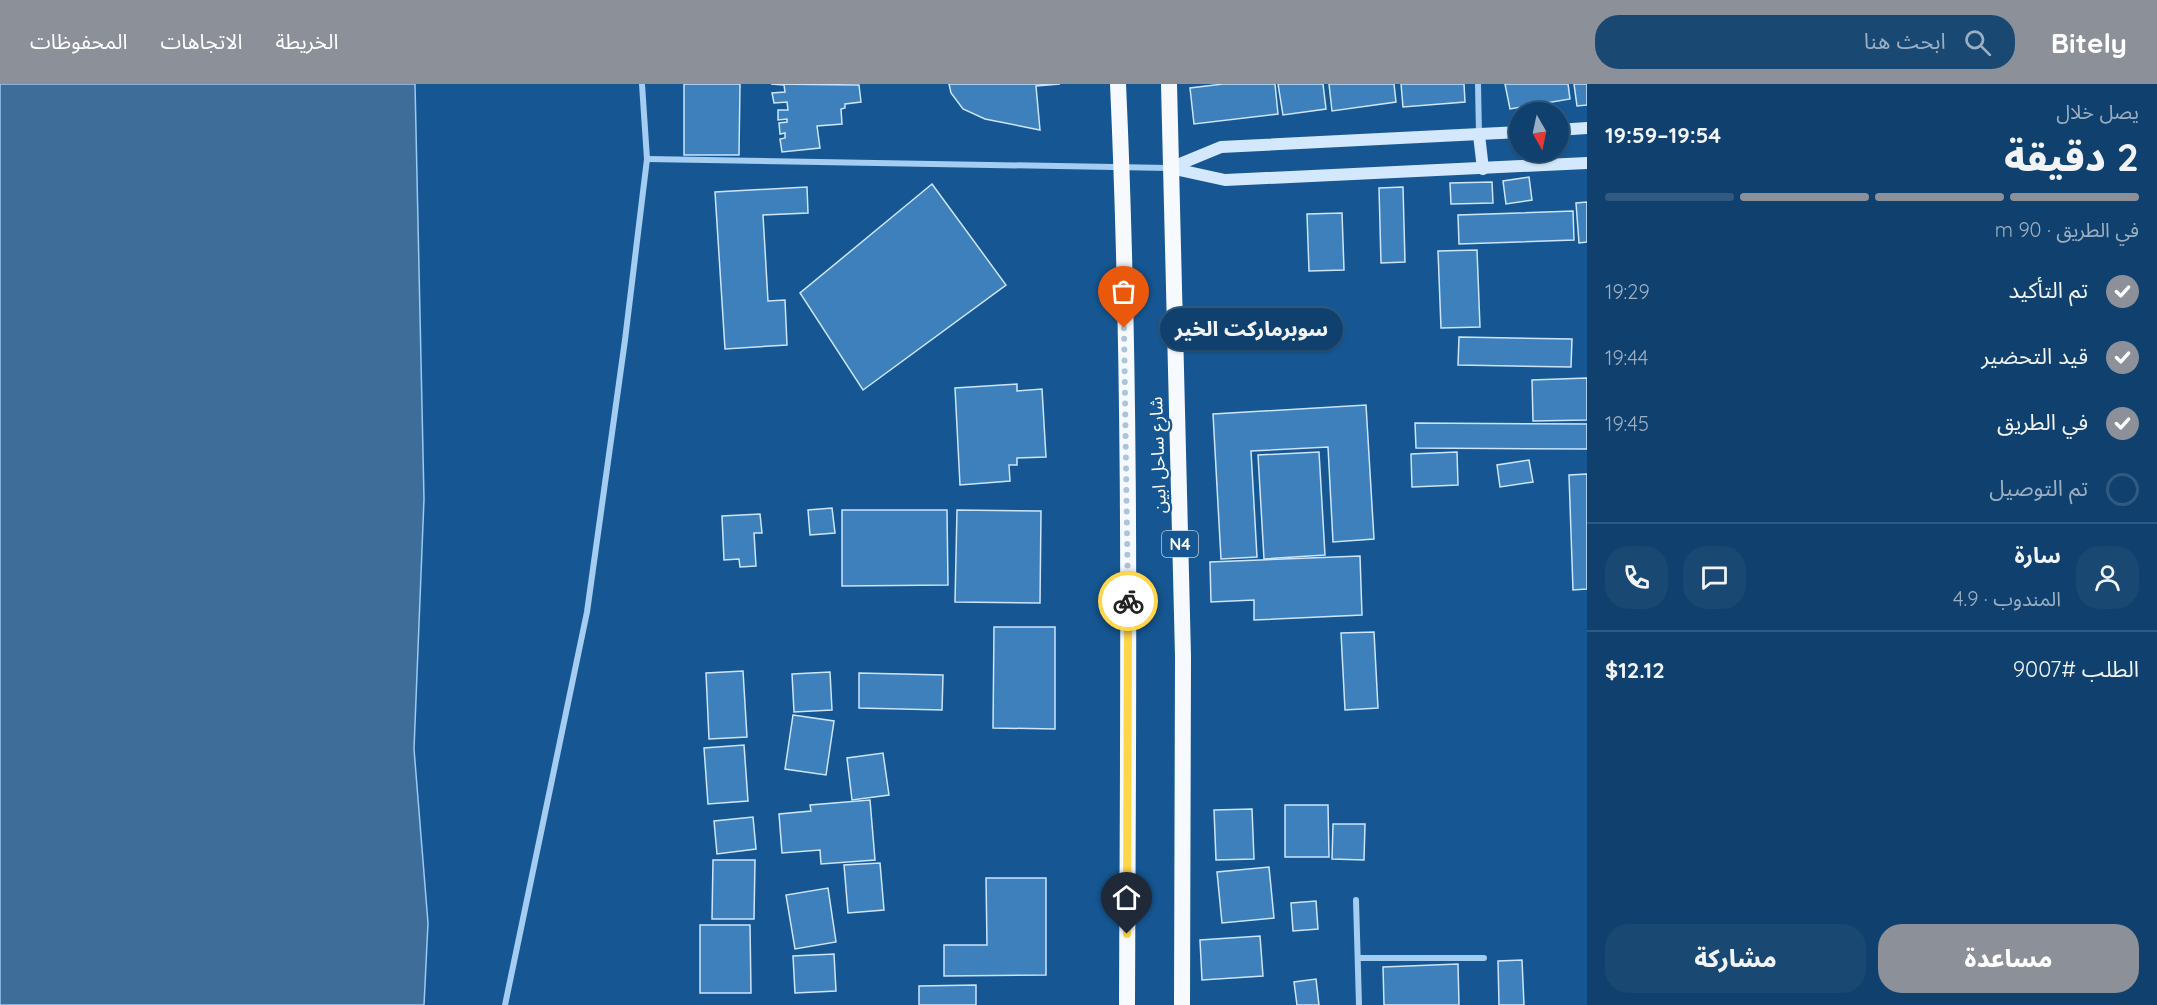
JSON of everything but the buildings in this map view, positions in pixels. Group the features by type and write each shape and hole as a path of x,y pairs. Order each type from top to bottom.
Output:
{"highway":[{"name":"شارع ساحل ابين","path":"1118,84 1122,166 1128,652 1126,1005"},
{"name":"شارع ساحل ابين","path":"1169,84 1183,656 1182,1005"}],"main road":[{"path":"1569,129 1587,128"},
{"path":"1170,168 1221,147 1509,133"},
{"path":"1479,135 1483,169"},
{"path":"1170,168 1225,180 1587,163"}],"street":[{"path":"505,1005 587,612 625,340 647,159 642,84"},
{"path":"1478,84 1479,135"},
{"path":"647,159 1170,168"},
{"path":"1356,900 1359,1005"},
{"path":"1359,958 1484,958"}],"water":[{"path":"0,84 415,84 424,499 414,749 428,923 424,1005 0,1005"}],"way so far":[{"path":"1124,328 1128,601"}],"place":[{"name":"سوبرماركت الخير","path":"1124,328"}],"route":[{"path":"1127,934 1128,601"}]}
